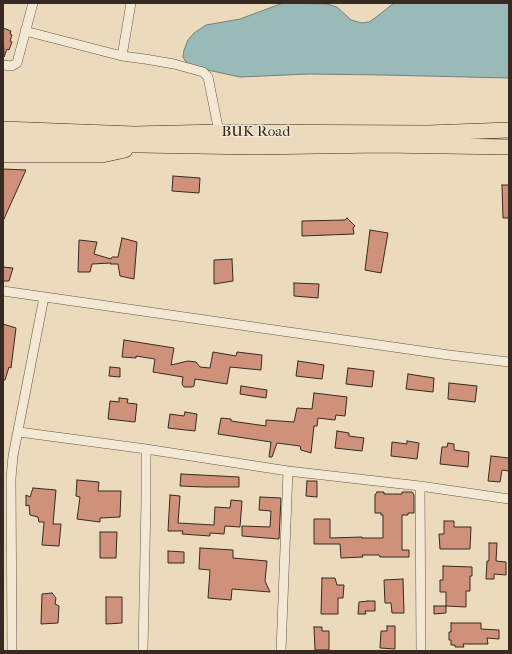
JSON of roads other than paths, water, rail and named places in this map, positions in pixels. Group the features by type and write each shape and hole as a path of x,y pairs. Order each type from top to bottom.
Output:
{"main road":[{"path":"3,121 84,123 114,128 137,140"},
{"name":"BUK Road","path":"3,129 137,140 254,147 381,145 509,147"},
{"name":"BUK Road","path":"3,141 137,140 219,132 428,133 509,130"},
{"path":"3,155 102,155 118,152 137,140"}],"street":[{"path":"3,65 12,66 17,63 33,3"},
{"path":"122,56 131,3"},
{"path":"25,31 122,56 174,64 205,73 208,77 219,132"},
{"path":"3,291 449,356 509,362"},
{"path":"12,651 11,478 13,456 19,432 44,297"},
{"path":"19,432 146,449 288,471 420,486 509,499"},
{"path":"142,651 146,449"},
{"path":"281,651 288,471"},
{"path":"420,486 421,651"}],"water":[{"path":"283,3 327,4 337,7 351,20 362,23 369,22 394,3 509,3 509,78 309,74 240,77 198,68 187,64 183,57 188,40 194,33 206,25 240,19"}]}
